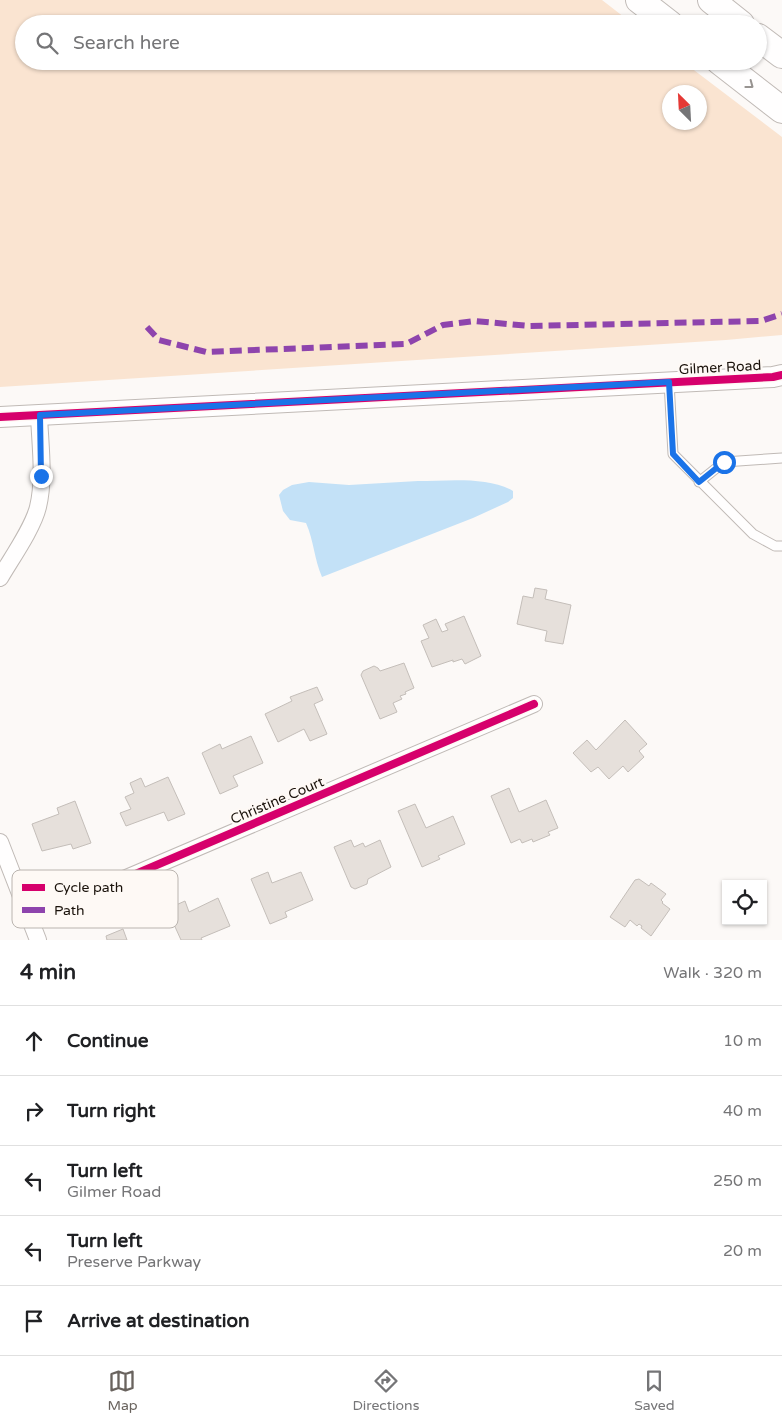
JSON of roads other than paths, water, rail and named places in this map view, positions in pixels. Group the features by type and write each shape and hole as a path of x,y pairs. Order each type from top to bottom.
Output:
{"main road":[{"path":"639,0 658,15"},
{"path":"711,0 730,15"},
{"path":"767,44 782,55"},
{"path":"731,70 782,110"}],"street":[{"name":"Gilmer Road","path":"0,417 773,377 782,375"},
{"path":"0,578 28,530 38,508 41,476 40,415"},
{"name":"Christine Court","path":"145,870 534,704"},
{"path":"0,842 12,873"},
{"path":"33,928 38,940"}],"lane":[{"path":"669,382 673,454 753,534 775,546 782,546"},
{"path":"699,482 724,462 782,458"}],"water":[{"path":"467,480 492,483 513,491 513,498 473,518 322,577 306,523 290,520 283,511 279,495 283,490 292,485 309,482 349,485"}]}
